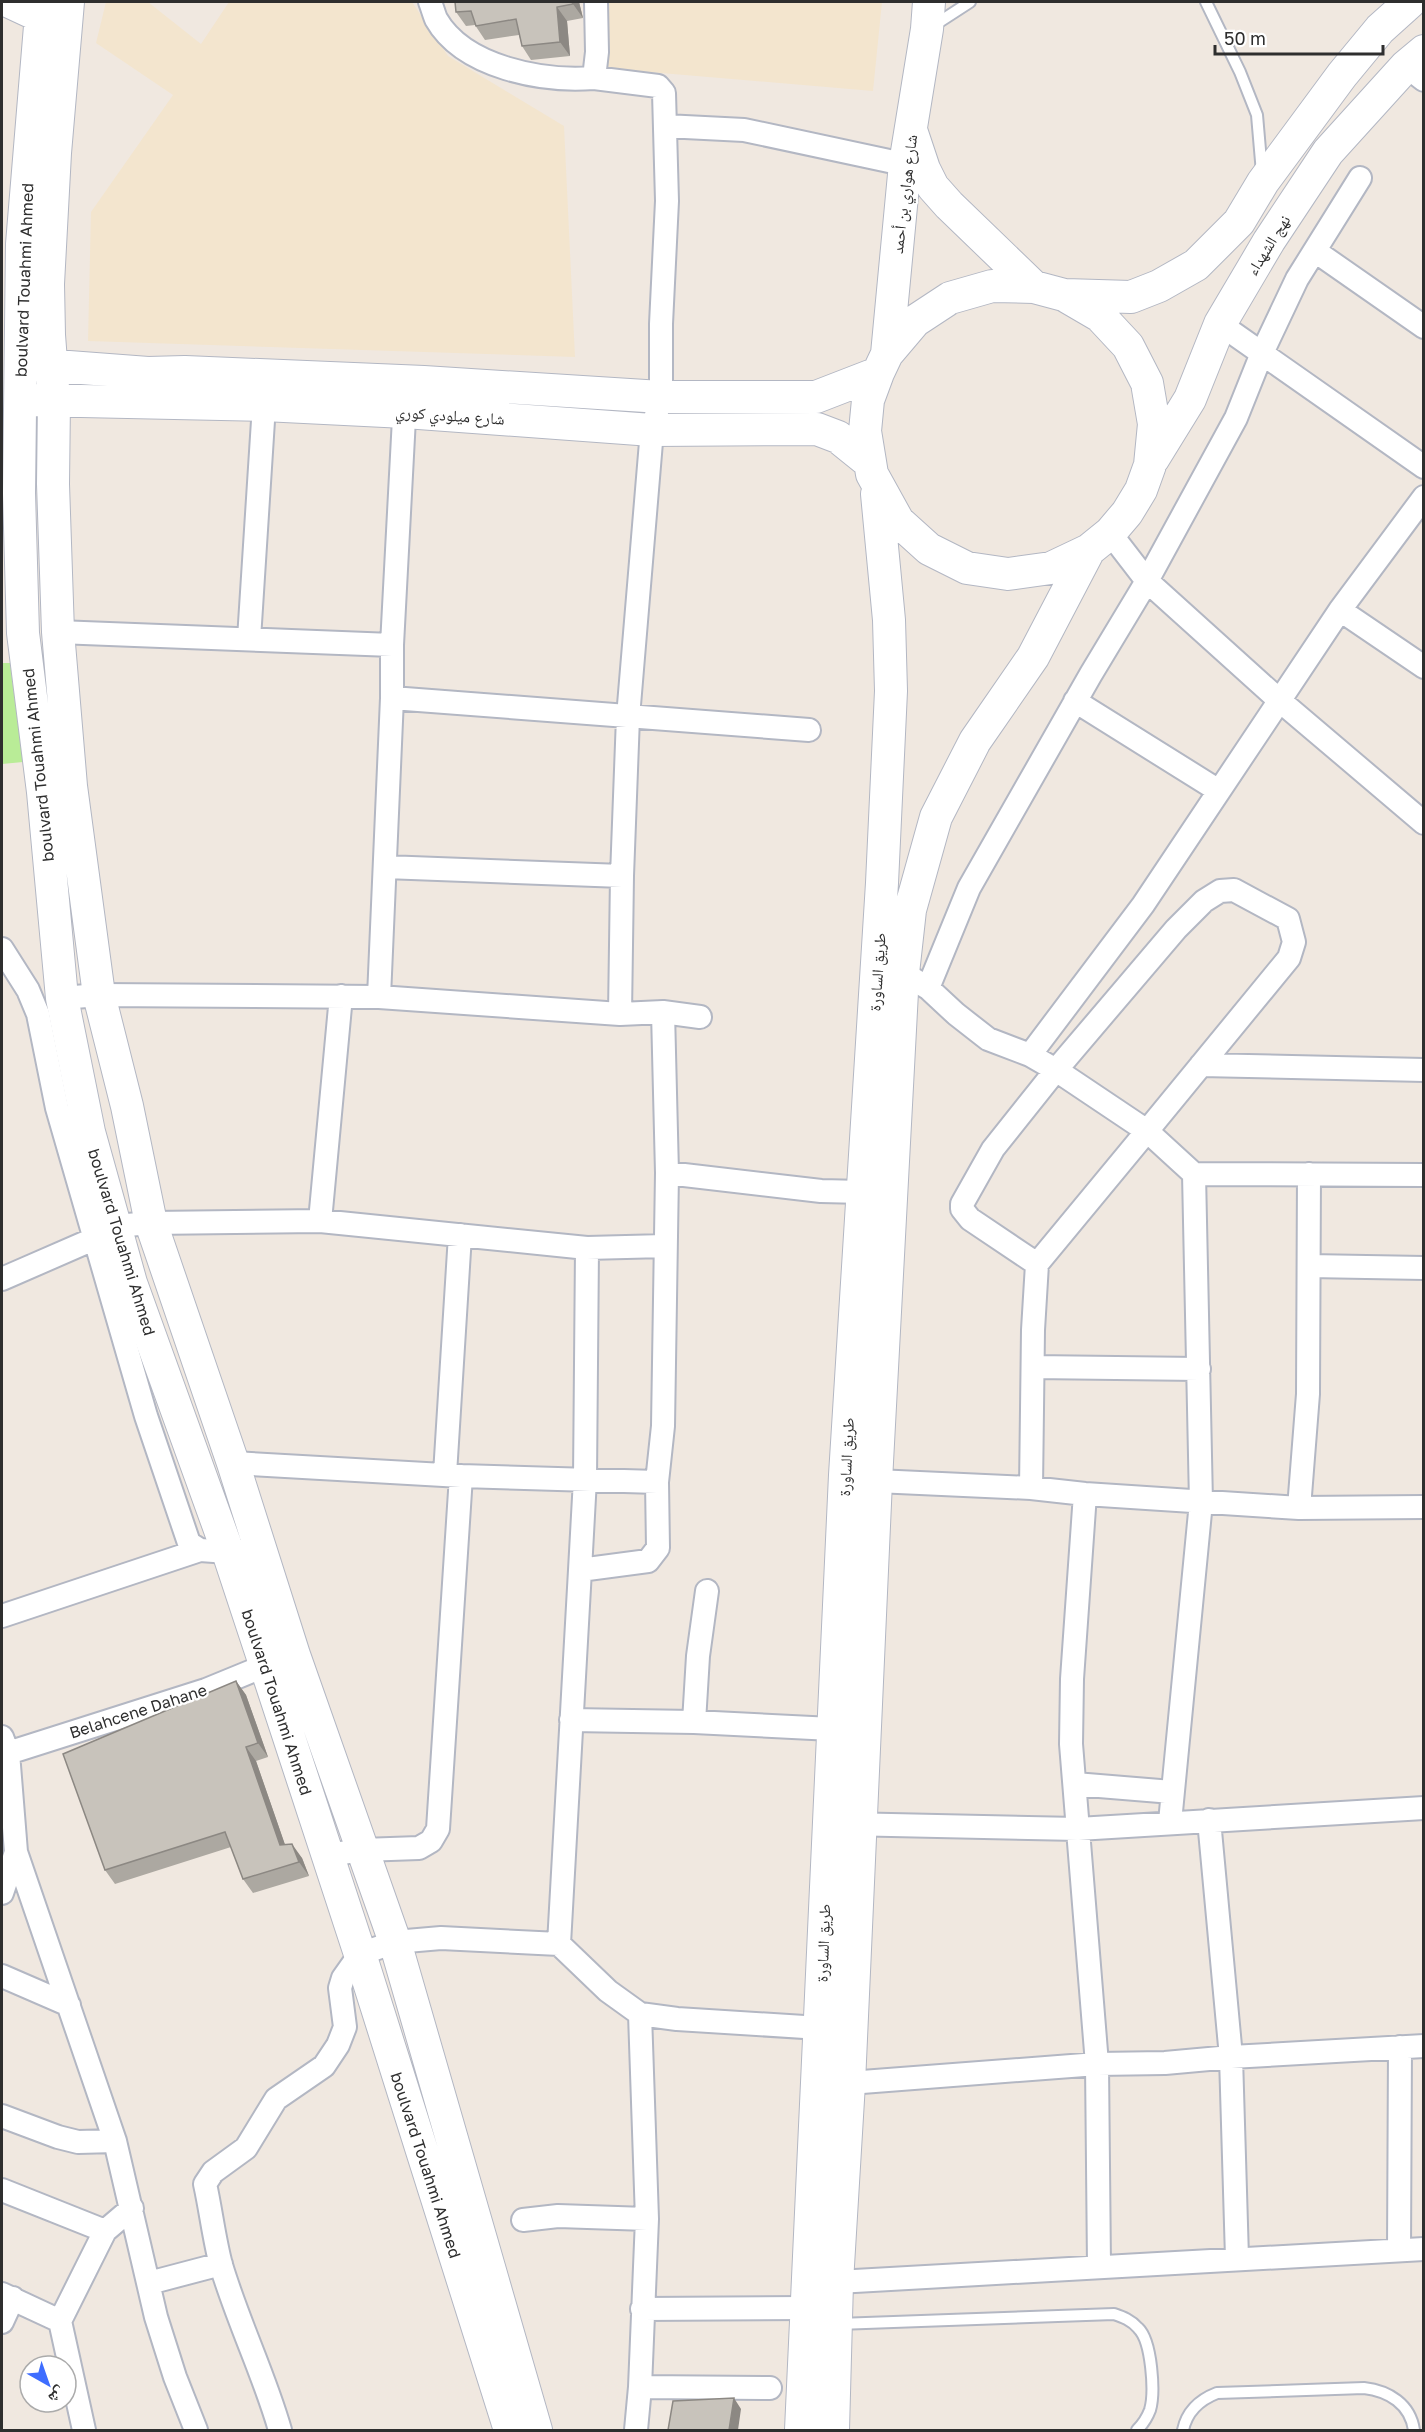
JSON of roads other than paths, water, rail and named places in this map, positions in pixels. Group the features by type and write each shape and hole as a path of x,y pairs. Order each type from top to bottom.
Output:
{"main road":[{"path":"10,2 54,10"},
{"path":"1064,296 1131,297 1159,286 1196,265 1239,222 1263,182 1342,75 1380,29 1410,2"},
{"name":"boulvard Touahmi Ahmed","path":"54,10 22,244 11,363 11,400 19,493 23,633 43,792 62,998 89,1132 105,1232 131,1283 214,1551 279,1660 362,1850 395,1942 537,2430"},
{"name":"boulvard Touahmi Ahmed","path":"54,10 48,284 54,401 53,484 58,632 71,786 99,995 127,1106 151,1223 233,1463 328,1855 510,2430"},
{"name":"شارع هواري بن أحمد","path":"882,363 915,167 910,126 928,15"},
{"name":"نهج الشهداء","path":"1150,465 1190,399 1220,324 1269,241 1328,152 1418,65"},
{"name":"شارع هواري بن أحمد","path":"915,167 949,206 1034,287"},
{"path":"872,473 897,521 929,549 967,568 1008,574 1051,568 1099,542 1127,513 1141,490 1150,465 1154,424 1147,383 1128,346 1100,316 1064,296 1034,287 992,286 950,298 915,321 882,363"},
{"name":"شارع ميلودي كوري","path":"11,363 148,373 185,372 404,397 652,430 817,429 838,437 872,473"},
{"name":"شارع ميلودي كوري","path":"11,400 264,405 404,397 816,398 882,363"},
{"name":"طريق الساورة","path":"801,2430 845,1475 882,883 891,691 889,620 865,431 868,400 882,363"},
{"name":"طريق الساورة","path":"834,2416 837,2282 849,2083 876,1480 916,981 910,910 936,817 975,741 1033,657 1099,542"},
{"path":"801,2400 834,2416"}],"street":[{"path":"430,2 437,19 456,42 473,54 506,68 567,80 594,78 658,86 664,93 667,201 661,324 661,397 652,430 628,717 621,876 620,1014"},
{"path":"594,78 597,52 596,2"},
{"path":"665,126 744,130 915,167"},
{"path":"1360,178 1297,279 1262,353 1236,418 1147,581 1075,701 916,981 988,1039 1030,1055 1056,1070 1147,1131 1194,1174 1424,1174"},
{"path":"1315,251 1422,321"},
{"path":"1220,324 1424,467"},
{"path":"379,997 404,397"},
{"path":"249,639 264,405"},
{"path":"1030,1055 1143,905 1340,610 1424,496"},
{"path":"1099,542 1147,581 1279,700 1424,823"},
{"path":"1340,610 1424,667"},
{"path":"58,632 392,645"},
{"path":"392,698 809,730"},
{"path":"1075,701 1219,791"},
{"path":"385,867 621,876"},
{"path":"1031,1488 1037,1264 1289,958 1294,942 1288,919 1234,890 1220,891 1204,901 1176,928 1056,1070 993,1149 962,1204 962,1209 970,1218 1037,1264"},
{"path":"2,948 28,990 39,1014 57,1108 105,1232"},
{"path":"62,998 99,995 379,997 620,1014 663,1012 700,1017"},
{"path":"320,1221 340,996"},
{"path":"580,1570 641,1562 653,1556 658,1548 657,1482 663,1426 666,1173 663,1012"},
{"path":"1201,1065 1424,1070"},
{"path":"666,1173 821,1191 863,1192"},
{"path":"1170,1822 1201,1502 1194,1174"},
{"path":"1299,1508 1308,1394 1309,1174"},
{"path":"2,1279 105,1232 151,1223 320,1221 587,1248 665,1246"},
{"path":"328,1855 362,1850 419,1848 431,1842 438,1829 453,1475 460,1235"},
{"path":"559,1944 585,1479 587,1248"},
{"path":"1310,1266 1424,1268"},
{"path":"1034,1367 1199,1370"},
{"path":"233,1463 453,1475 657,1482"},
{"path":"845,1475 876,1480 1031,1488 1085,1494 1299,1508 1424,1507"},
{"path":"1085,1494 1072,1679 1071,1744 1097,2064 1099,2266"},
{"path":"2,1616 214,1551"},
{"path":"694,1722 698,1656 707,1590"},
{"name":"Belahcene Dahane","path":"5,1745 207,1689 279,1660"},
{"path":"571,1720 694,1722 832,1729"},
{"path":"5,1745 16,1852 115,2141 156,2317 175,2377 196,2430"},
{"path":"1075,1784 1172,1792"},
{"path":"828,1822 861,1825 1078,1829 1424,1808"},
{"path":"1209,1820 1231,2057 1237,2258"},
{"path":"2,1893 16,1852"},
{"path":"280,2430 269,2392 254,2359 221,2264 205,2184 213,2172 246,2148 276,2099 324,2066 338,2045 345,2027 340,1988 343,1978 360,1954 395,1942 441,1938 559,1944 608,1991 640,2014 677,2019 820,2028"},
{"path":"2,1976 69,2005"},
{"path":"636,2430 647,2219 640,2014"},
{"path":"818,2081 849,2083 1097,2064 1165,2063 1424,2046"},
{"path":"1399,2250 1400,2047"},
{"path":"2,2116 78,2142 115,2141"},
{"path":"2,2190 105,2231"},
{"path":"84,2430 60,2321 105,2231 132,2208"},
{"path":"523,2220 558,2216 647,2219"},
{"path":"837,2282 1424,2249"},
{"path":"149,2283 221,2264"},
{"path":"2,2322 7,2296 60,2321"},
{"path":"642,2309 806,2308"},
{"path":"640,2387 770,2388"}],"lane":[{"path":"928,15 970,2"},
{"path":"1206,2 1240,72 1257,115 1263,182"},
{"path":"836,2324 1114,2314 1128,2319 1140,2329 1147,2342 1151,2408 1137,2430"},
{"path":"1184,2430 1188,2415 1196,2405 1206,2397 1217,2393 1364,2388 1379,2390 1393,2397 1405,2407 1413,2421 1414,2430"}]}
